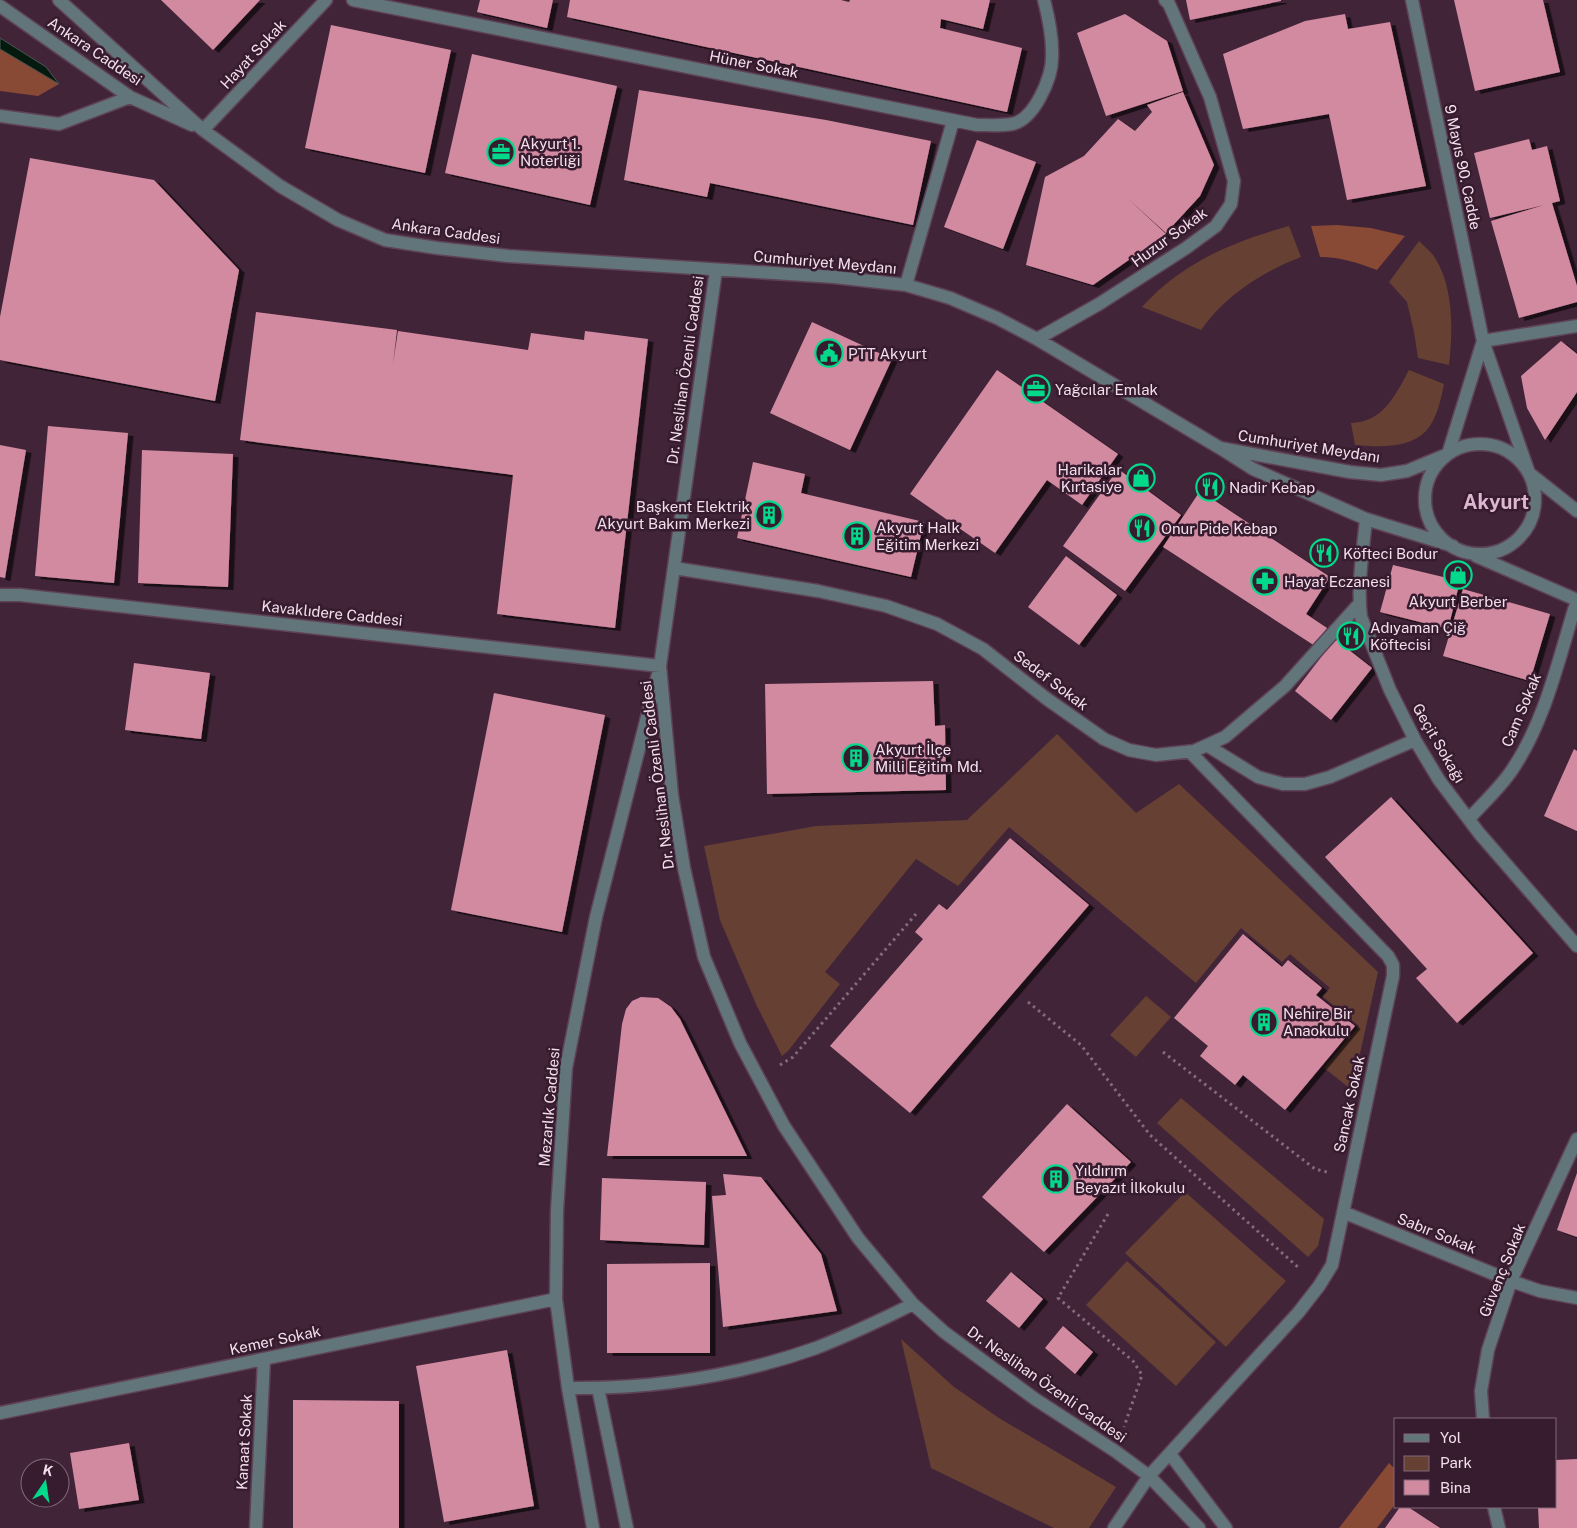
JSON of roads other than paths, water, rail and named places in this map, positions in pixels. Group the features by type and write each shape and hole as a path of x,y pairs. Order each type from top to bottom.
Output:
{"street":[{"name":"Ankara Caddesi","path":"59,0 203,130 280,186 338,220 385,240 508,256 716,270"},
{"name":"Hayat Sokak","path":"203,130 326,0"},
{"name":"Hüner Sokak","path":"353,0 977,125 1014,124 1031,112 1044,90 1052,60 1050,23 1044,0"},
{"name":"Huzur Sokak","path":"1037,339 1099,304 1186,248 1216,226 1231,204 1234,181 1210,97 1169,4 1165,0"},
{"name":"9 Mayıs 90. Cadde","path":"1412,0 1483,341 1529,473"},
{"name":"Ankara Caddesi","path":"0,6 130,97 203,130"},
{"path":"0,116 59,124 130,97"},
{"path":"906,285 953,121"},
{"name":"Cumhuriyet Meydanı","path":"716,270 834,277 906,285 950,298 997,318 1037,339 1253,469 1366,519 1470,552 1487,554 1504,548 1519,538 1530,524 1535,508 1535,490 1529,473 1518,458 1502,448 1484,444 1465,446 1407,471 1381,475 1350,472 1220,448"},
{"name":"Dr. Neslihan Özenli Caddesi","path":"716,270 660,666 674,804 684,868 704,957 740,1043 784,1126 858,1238 913,1304 944,1332 1035,1399 1115,1451 1149,1476 1199,1528"},
{"path":"1483,341 1577,326"},
{"name":"9 Mayıs 90. Cadde","path":"1448,454 1483,341"},
{"name":"Cumhuriyet Meydanı","path":"1448,454 1435,466 1427,483 1425,502 1429,520 1439,535 1453,546"},
{"path":"1529,473 1577,511"},
{"name":"Geçit Sokağı","path":"1366,519 1359,604 1361,617 1380,667 1415,740 1439,780 1577,946"},
{"path":"1470,552 1577,600"},
{"name":"Sedef Sokak","path":"674,568 818,591 886,606 937,624 983,649 1047,699 1104,739 1129,750 1156,756 1190,752 1208,746 1225,737 1285,686 1359,604"},
{"name":"Kavaklıdere Caddesi","path":"0,595 20,595 660,666"},
{"name":"Cam Sokak","path":"1469,818 1512,771 1532,734 1546,699 1577,600"},
{"name":"Mezarlık Caddesi","path":"593,1528 568,1388 556,1299 557,1211 566,1068 596,917 660,666"},
{"path":"1208,746 1258,777 1283,784 1305,784 1330,777 1415,740"},
{"name":"Sancak Sokak","path":"1114,1528 1149,1476 1298,1313 1319,1286 1332,1265 1393,976 1393,966 1388,956 1190,752"},
{"name":"Güvenç Sokak","path":"1484,1418 1481,1391 1488,1350 1511,1281 1577,1139"},
{"name":"Sabır Sokak","path":"1343,1212 1511,1281 1540,1291 1577,1298"},
{"name":"Kemer Sokak","path":"0,1413 556,1299"},
{"path":"568,1388 598,1388 666,1383 715,1375 763,1364 815,1348 848,1335 913,1304"},
{"name":"Kanaat Sokak","path":"256,1528 264,1359"},
{"path":"598,1388 627,1528"},
{"path":"1170,1454 1226,1528"},
{"path":"1494,1508 1499,1528"}],"place":[{"name":"Akyurt 1. Noterliği","path":"501,152"},
{"name":"PTT Akyurt","path":"829,353"},
{"name":"Yağcılar Emlak","path":"1036,389"},
{"name":"Harikalar Kırtasiye","path":"1141,478"},
{"name":"Nadir Kebap","path":"1210,487"},
{"name":"Başkent Elektrik Akyurt Bakım Merkezi","path":"769,515"},
{"name":"Onur Pide Kebap","path":"1142,528"},
{"name":"Akyurt Halk Eğitim Merkezi","path":"857,536"},
{"name":"Köfteci Bodur","path":"1324,553"},
{"name":"Akyurt Berber","path":"1458,575"},
{"name":"Hayat Eczanesi","path":"1265,581"},
{"name":"Adıyaman Çiğ Köftecisi","path":"1351,636"},
{"name":"Akyurt İlçe Milli Eğitim Md.","path":"856,758"},
{"name":"Nehire Bir Anaokulu","path":"1264,1022"},
{"name":"Yıldırım Beyazıt İlkokulu","path":"1056,1179"}],"district":[{"name":"Akyurt","path":"1496,502"}]}
